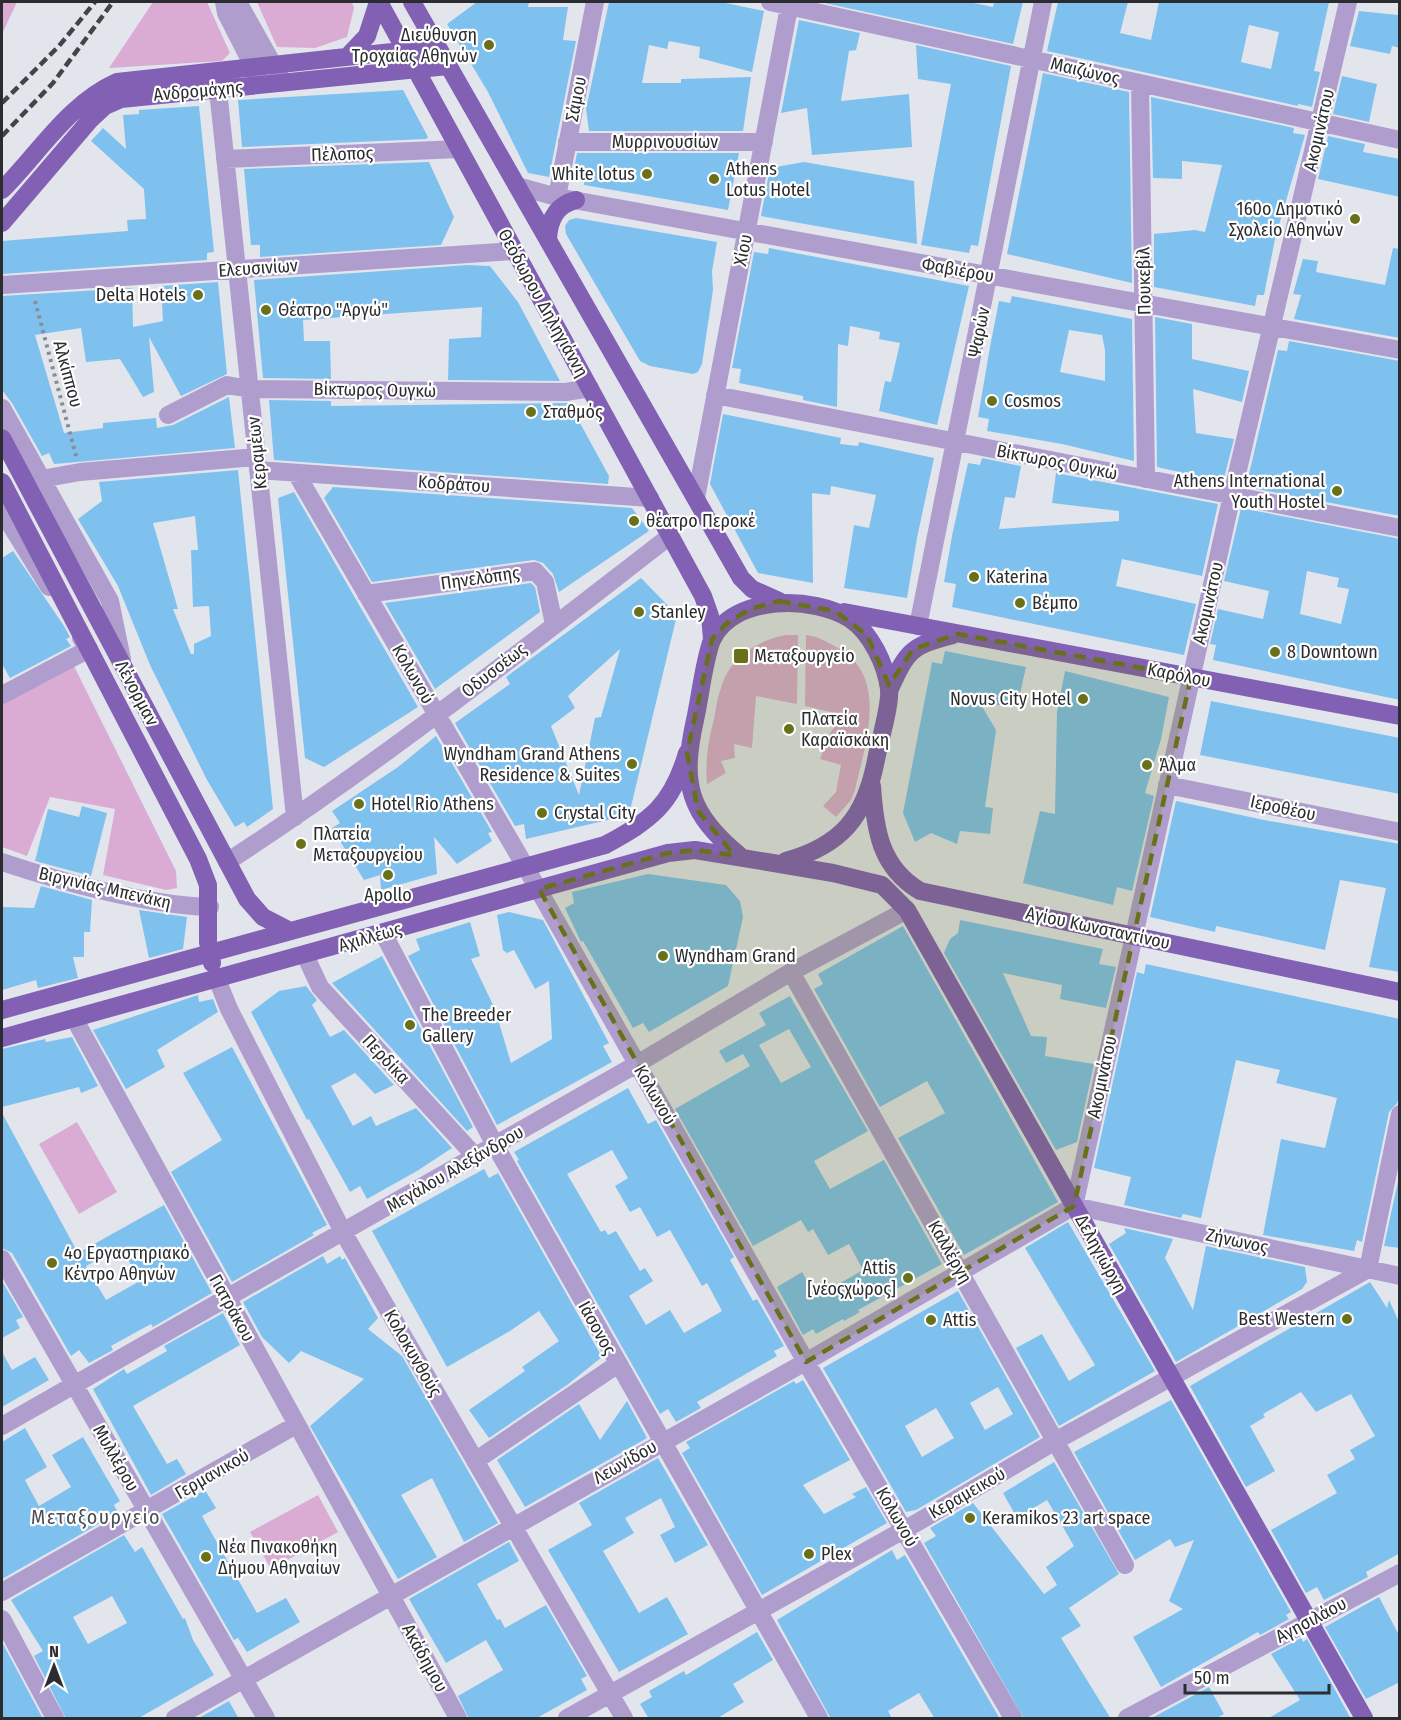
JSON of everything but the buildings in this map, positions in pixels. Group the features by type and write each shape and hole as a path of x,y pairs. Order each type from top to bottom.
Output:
{"main road":[{"name":"Θεόδωρου Δηληγιάννη","path":"378,2 703,596 710,616 712,639"},
{"path":"347,57 367,36 378,2"},
{"name":"Θεόδωρου Δηληγιάννη","path":"412,2 741,578 752,590 779,601"},
{"name":"Ανδρομάχης","path":"2,190 77,107 96,92 117,82 438,48"},
{"name":"Ανδρομάχης","path":"2,223 90,120 105,106 133,97 448,66"},
{"path":"548,239 550,220 562,205 576,200"},
{"name":"Λένορμαν","path":"2,438 255,911 290,931"},
{"name":"Λένορμαν","path":"2,482 198,859 208,885 209,953 217,979"},
{"path":"779,601 835,611 851,620 867,635 878,657 889,691 872,782 856,818 838,838 815,852 782,863 739,856 722,841 698,811 688,778 687,753 712,639 727,623 739,615 779,601"},
{"name":"Καρόλου","path":"835,611 1400,716"},
{"name":"Καρόλου","path":"889,691 901,665 912,649 932,640 958,634"},
{"name":"Αχιλλέως","path":"2,1010 605,845 638,828 659,812 681,776 687,753"},
{"name":"Αγίου Κωνσταντίνου","path":"872,782 873,808 882,849 889,863 909,884 920,891 1400,992"},
{"name":"Αχιλλέως","path":"2,1038 668,854 695,850 739,856"},
{"name":"Δεληγιώργη","path":"782,863 882,885 907,910 1364,1719"}],"street":[{"path":"224,2 226,13 263,86"},
{"path":"238,2 283,84"},
{"name":"Σάμου","path":"557,197 595,2"},
{"name":"Μαιζώνος","path":"771,2 790,4 1400,140"},
{"name":"Ψαρών","path":"918,626 957,442 1043,2"},
{"name":"Ακομινάτου","path":"1074,1206 1232,495 1348,2"},
{"name":"Χίου","path":"696,498 790,4"},
{"name":"Πουκεβίλ","path":"1140,83 1146,479"},
{"name":"Κεραμέων","path":"218,90 295,817"},
{"name":"Μυρρινουσίων","path":"567,142 764,142"},
{"name":"Πέλοπος","path":"225,159 459,149"},
{"name":"Φαβιέρου","path":"517,186 557,197 1400,350"},
{"name":"Ελευσινίων","path":"2,285 514,251"},
{"name":"Βίκτωρος Ουγκώ","path":"168,415 227,385 250,389 566,392 590,388"},
{"name":"Βίκτωρος Ουγκώ","path":"715,395 1400,528"},
{"path":"2,408 110,601 123,667"},
{"name":"Κοδράτου","path":"42,479 80,471 258,464 296,473 650,498"},
{"name":"Κολωνού","path":"296,473 525,866 806,1362 905,1529 1013,1719"},
{"path":"2,511 89,649 2,695"},
{"name":"Οδυσσέως","path":"227,862 295,817 437,715 670,536"},
{"name":"Πηνελόπης","path":"366,594 535,571 545,582 554,624"},
{"name":"Ιεροθέου","path":"1167,784 1400,832"},
{"name":"Βιργινίας Μπενάκη","path":"2,862 183,906 210,907"},
{"name":"Μεγάλου Αλεξάνδρου","path":"2,1426 476,1157 791,972 907,910"},
{"name":"Ιάσονος","path":"383,933 495,1145 819,1719"},
{"name":"Περδίκα","path":"305,955 320,987 476,1157"},
{"name":"Καλλέργη","path":"791,972 1057,1440 1125,1565"},
{"name":"Κολοκυνθούς","path":"217,979 229,1009 343,1233 624,1719"},
{"name":"Γιατράκου","path":"74,1018 226,1299 392,1597"},
{"path":"1368,1269 1398,1125"},
{"name":"Ζήνωνος","path":"1074,1206 1368,1269 1397,1280"},
{"name":"Λεωνίδου","path":"175,1719 392,1597 661,1441 806,1362 1074,1206"},
{"name":"Μυλλέρου","path":"2,1259 266,1719"},
{"name":"Κεραμεικού","path":"567,1719 905,1529 1057,1440 1172,1379 1368,1269"},
{"path":"475,1461 618,1364"},
{"name":"Γερμανικού","path":"2,1592 296,1425"},
{"name":"Αγησιλάου","path":"1127,1719 1400,1573"},
{"name":"Ακάδημου","path":"392,1597 458,1719"},
{"path":"2,1619 55,1719"}],"path":[{"name":"Αλκίππου","path":"30,283 80,471"}],"highlighted area":[{"path":"779,601 835,611 867,635 889,685 913,649 958,634 1191,677 1074,1206 806,1362 539,889 668,853 695,850 734,855 698,811 687,753 712,639 727,623 750,609"}],"shaded area":[{"path":"2,2 17,2 2,34"},
{"path":"153,2 207,2 230,53 222,61 109,68"},
{"path":"257,2 352,2 354,8 347,37 315,48 277,47"},
{"path":"786,635 798,635 797,704 756,696 752,748 734,744 735,758 721,761 726,773 707,784 706,767 709,743 718,696 725,677 746,652 765,641"},
{"path":"806,635 832,644 855,662 864,677 869,695 868,734 855,790 851,800 836,817 823,806 836,792 841,765 820,759 830,733 843,715 805,706"},
{"path":"74,666 176,871 177,888 166,890 103,875 115,809 50,797 27,856 2,847 2,699"},
{"path":"77,1122 117,1192 79,1214 39,1144"},
{"path":"318,1495 338,1532 271,1569 250,1532"}],"railway":[{"path":"2,103 59,46 95,2"},
{"path":"2,136 53,83 113,2"}],"place":[{"name":"Διεύθυνση Τροχαίας Αθηνών","path":"489,45"},
{"name":"White lotus","path":"647,174"},
{"name":"Athens Lotus Hotel","path":"714,179"},
{"name":"160ο Δημοτικό Σχολείο Αθηνών","path":"1355,219"},
{"name":"Delta Hotels","path":"198,295"},
{"name":"Θέατρο \"Αργώ\"","path":"266,310"},
{"name":"Cosmos","path":"992,401"},
{"name":"Σταθμός","path":"531,412"},
{"name":"Athens International Youth Hostel","path":"1337,491"},
{"name":"θέατρο Περοκέ","path":"634,521"},
{"name":"Katerina","path":"974,577"},
{"name":"Βέμπο","path":"1020,603"},
{"name":"Stanley","path":"639,612"},
{"name":"8 Downtown","path":"1275,652"},
{"name":"Μεταξουργείο","path":"741,656"},
{"name":"Novus City Hotel","path":"1083,699"},
{"name":"Πλατεία Καραϊσκάκη","path":"789,729"},
{"name":"Wyndham Grand Athens Residence & Suites","path":"632,764"},
{"name":"Άλμα","path":"1147,765"},
{"name":"Hotel Rio Athens","path":"359,804"},
{"name":"Crystal City","path":"542,813"},
{"name":"Πλατεία Μεταξουργείου","path":"301,844"},
{"name":"Apollo","path":"388,875"},
{"name":"Wyndham Grand","path":"663,956"},
{"name":"The Breeder Gallery","path":"410,1025"},
{"name":"4ο Εργαστηριακό Κέντρο Αθηνών","path":"52,1263"},
{"name":"Attis [νέοςχώρος]","path":"908,1278"},
{"name":"Best Western","path":"1347,1319"},
{"name":"Attis","path":"931,1320"},
{"name":"Keramikos 23 art space","path":"970,1518"},
{"name":"Plex","path":"809,1554"},
{"name":"Νέα Πινακοθήκη Δήμου Αθηναίων","path":"206,1557"}],"district":[{"name":"Μεταξουργείο","path":"96,1517"}]}
